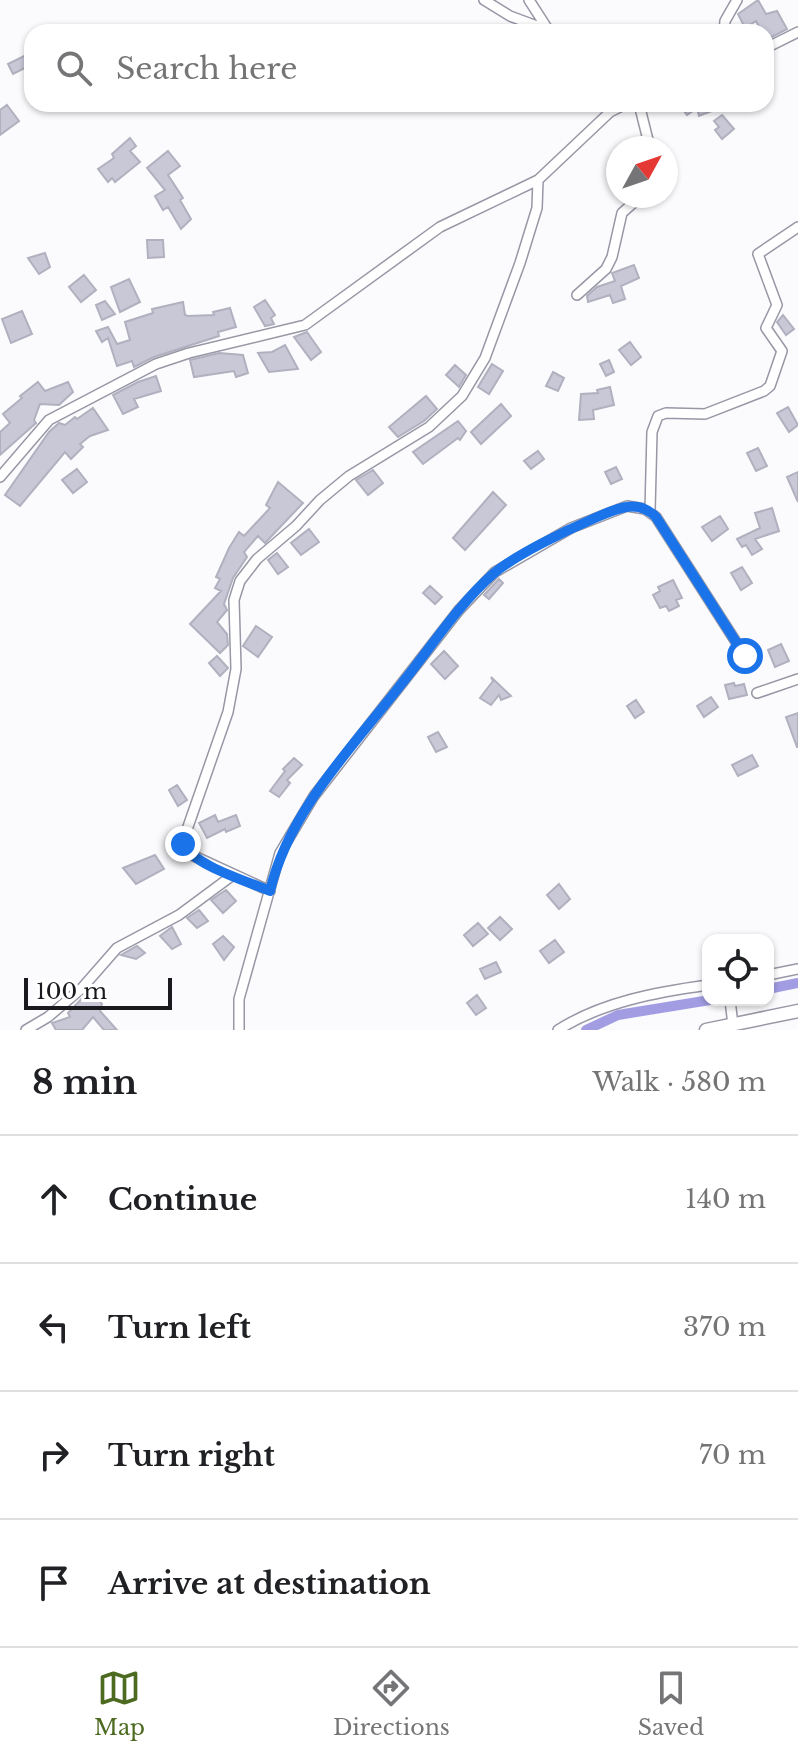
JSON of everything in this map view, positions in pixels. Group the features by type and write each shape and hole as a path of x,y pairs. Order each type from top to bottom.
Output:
{"main road":[{"path":"706,1030 798,1011"}],"street":[{"path":"484,0 510,16 533,24"},
{"path":"529,0 546,24"},
{"path":"725,24 737,0"},
{"path":"774,44 798,32"},
{"path":"0,477 50,420 156,364 189,353 301,327 440,227 538,180 610,112"},
{"path":"641,112 647,136"},
{"path":"270,891 190,854 183,841 228,712 236,669 233,610 236,590 257,559 296,526 320,500 349,476 429,427 462,396 485,358 520,263 537,208 538,180"},
{"path":"577,295 606,269 612,257 622,213 628,208"},
{"path":"650,511 652,432 658,416 666,413 705,414 770,386 782,351 766,326 777,305 758,254 798,227"},
{"path":"239,1030 239,999 280,853 314,796 459,610 489,578 571,528 627,506 650,511 745,656"},
{"path":"757,693 798,679"},
{"path":"26,1030 48,1017 82,988 117,948 179,915 233,875"},
{"path":"774,974 798,969"},
{"path":"558,1030 624,1002 702,986"},
{"path":"730,1006 733,1025"}],"building":[{"path":"758,0 766,14 777,11 787,29 774,36 774,24 758,24 756,21 743,24 738,14"},
{"path":"24,56 24,68 13,74 8,64"},
{"path":"7,105 19,121 0,135 0,110"},
{"path":"722,115 734,129 722,139 715,130 719,127 714,121"},
{"path":"130,138 136,146 130,151 140,162 115,182 112,178 108,182 98,169 114,158 112,154"},
{"path":"168,151 180,166 168,175 183,198 180,200 191,219 181,229 168,207 163,210 155,196 165,190 147,168"},
{"path":"147,240 163,240 164,257 148,258"},
{"path":"45,253 50,267 39,274 28,258"},
{"path":"634,265 639,278 621,286 625,299 613,303 610,295 588,302 587,296 597,287 615,281 612,273"},
{"path":"84,275 96,290 81,302 69,287"},
{"path":"129,279 140,302 120,312 111,287"},
{"path":"265,300 275,315 271,318 274,324 265,326 254,307"},
{"path":"105,301 115,314 102,320 96,305"},
{"path":"183,302 185,315 188,316 214,315 213,312 230,308 236,327 134,367 132,361 117,366 108,338 102,342 96,331 108,327 117,344 130,340 125,322 153,313 152,309"},
{"path":"22,311 32,334 11,343 2,319"},
{"path":"783,315 794,329 786,335 777,322"},
{"path":"307,332 321,352 311,360 294,337"},
{"path":"630,342 641,357 631,365 619,350"},
{"path":"285,345 298,369 269,372 258,353 272,352"},
{"path":"219,353 243,355 248,373 236,377 234,371 194,377 190,360"},
{"path":"609,360 614,372 606,376 600,364"},
{"path":"492,364 503,371 489,394 478,387"},
{"path":"455,365 466,375 459,387 446,375"},
{"path":"553,372 564,378 558,391 546,386"},
{"path":"156,376 161,391 134,399 138,407 123,414 113,395"},
{"path":"38,382 45,391 68,382 73,392 59,405 40,404 34,420 36,423 0,455 0,432 10,423 3,414"},
{"path":"610,387 614,405 593,410 594,419 579,420 581,394 598,393 597,390"},
{"path":"426,396 437,409 398,437 389,427"},
{"path":"501,404 511,416 481,444 471,432"},
{"path":"788,407 798,425 789,432 777,413"},
{"path":"93,408 108,430 90,436 80,444 83,447 71,459 65,452 20,506 5,495 49,432 59,423 65,425"},
{"path":"458,421 466,431 460,440 458,438 423,464 413,452"},
{"path":"758,448 767,466 756,471 747,453"},
{"path":"538,451 544,459 531,469 524,461"},
{"path":"616,467 622,479 611,484 605,472"},
{"path":"77,469 87,482 73,493 62,480"},
{"path":"373,470 383,483 368,495 356,480"},
{"path":"798,472 798,502 787,477"},
{"path":"278,482 303,503 265,543 258,536 244,552 247,557 233,578 224,604 227,610 217,622 227,634 228,645 220,653 190,624 221,591 215,588 220,579 216,577 229,548 239,532 244,536 270,508 266,505"},
{"path":"493,492 506,505 465,550 453,538"},
{"path":"772,508 779,531 755,539 762,549 752,555 746,545 742,547 737,539 760,528 755,513"},
{"path":"720,516 728,529 712,541 702,527"},
{"path":"309,529 319,542 301,555 291,543"},
{"path":"277,553 288,567 278,574 268,560"},
{"path":"742,567 752,583 741,590 731,573"},
{"path":"499,579 503,583 489,599 484,595"},
{"path":"673,580 682,598 676,600 679,606 669,611 666,606 660,608 653,595 660,591 658,587"},
{"path":"430,586 442,597 435,604 423,593"},
{"path":"256,626 272,637 258,657 243,646"},
{"path":"781,644 789,661 775,667 768,650"},
{"path":"444,651 458,666 445,679 431,664"},
{"path":"217,656 228,668 220,676 209,663"},
{"path":"491,677 511,696 501,700 499,695 491,705 480,698 493,681"},
{"path":"734,683 735,686 744,684 747,695 729,699 725,685"},
{"path":"711,697 718,707 704,717 697,706"},
{"path":"636,700 644,712 635,718 627,706"},
{"path":"798,713 798,747 797,747 786,717"},
{"path":"438,732 447,747 436,752 428,737"},
{"path":"752,755 758,766 738,776 732,765"},
{"path":"294,758 302,765 287,780 290,783 279,797 270,791 285,771 283,769"},
{"path":"177,785 187,800 178,806 169,790"},
{"path":"215,815 218,822 236,815 240,826 207,838 199,823"},
{"path":"155,855 164,869 136,884 123,868"},
{"path":"559,884 570,899 559,909 547,895"},
{"path":"226,890 236,901 223,913 211,900"},
{"path":"199,910 208,921 197,928 187,918"},
{"path":"500,917 512,929 500,940 488,928"},
{"path":"478,923 488,934 473,946 464,935"},
{"path":"172,927 181,944 172,949 160,936"},
{"path":"223,936 234,947 224,960 213,944"},
{"path":"555,940 564,952 549,963 540,951"},
{"path":"137,946 145,953 136,959 121,955"},
{"path":"496,962 501,972 485,979 480,969"},
{"path":"90,990 102,1004 100,1011 117,1030 104,1030 93,1017 82,1030 56,1030 52,1023 70,1017 68,1013"},
{"path":"477,995 486,1008 476,1015 467,1003"}],"waterway":[{"path":"774,988 798,983"},
{"path":"586,1030 618,1015 702,1001"}],"route":[{"path":"183,844 190,854 211,866 270,891 280,853 314,796 459,610 495,572 571,528 623,506 645,509 656,517 745,656"}]}
